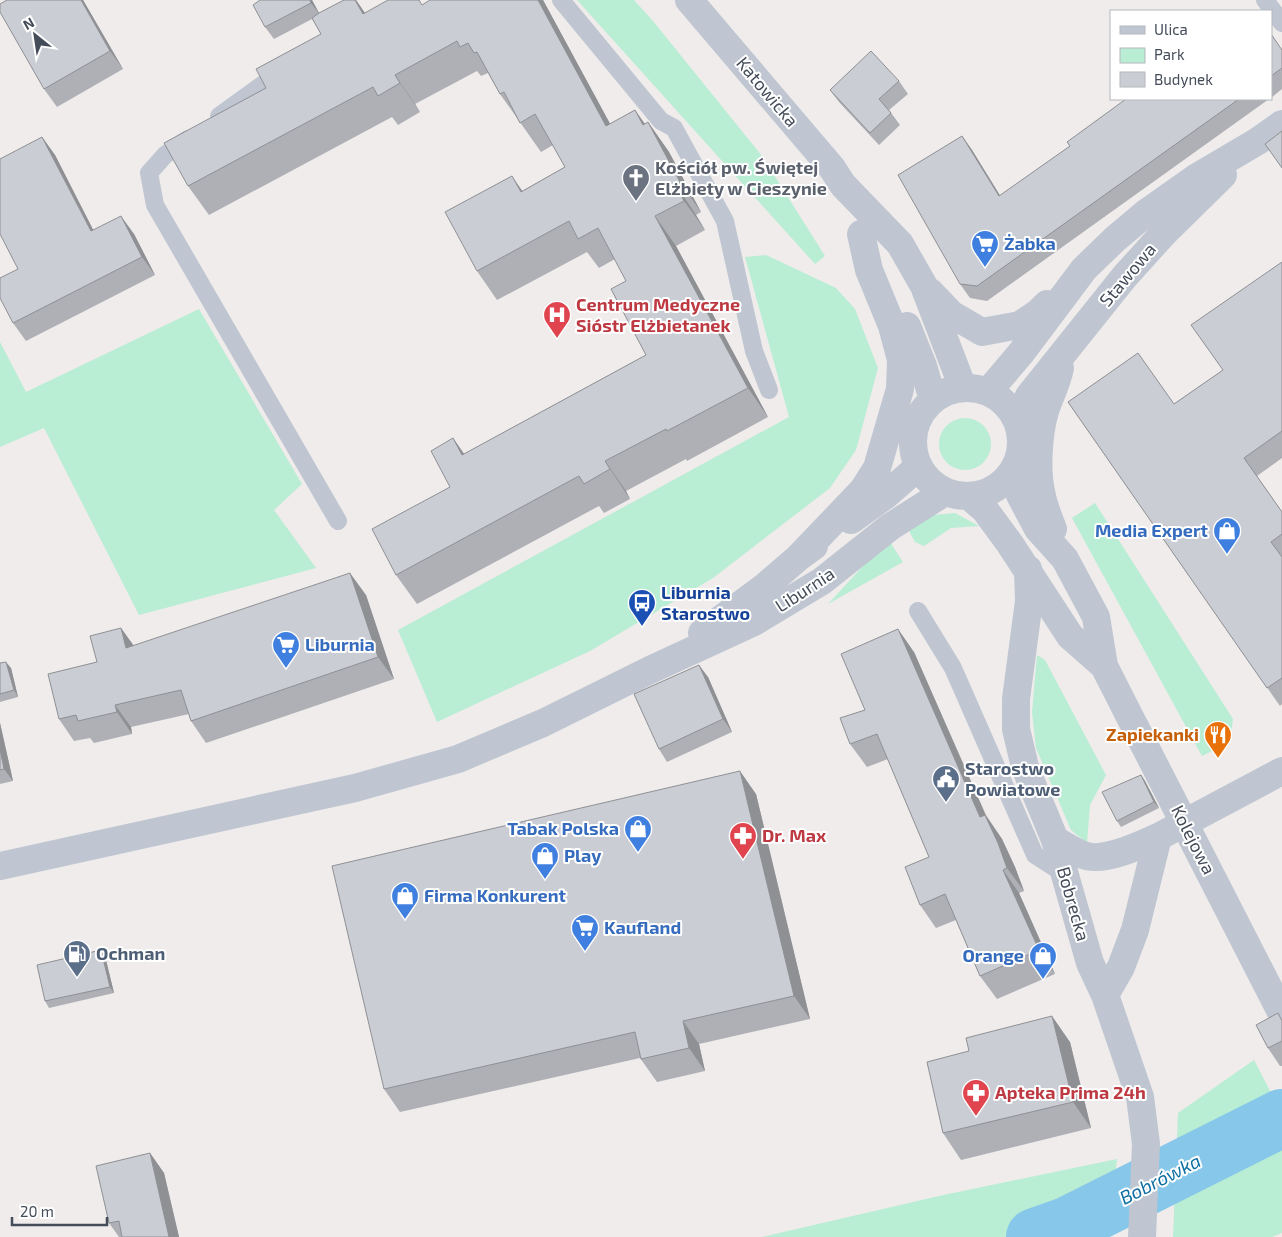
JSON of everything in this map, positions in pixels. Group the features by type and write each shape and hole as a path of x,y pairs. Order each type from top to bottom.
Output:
{"street":[{"name":"Katowicka","path":"690,0 832,168 843,185 900,244 924,286 975,390"},
{"name":"Stawowa","path":"975,390 1021,353 1084,269 1146,213 1197,177 1258,141 1282,124"},
{"name":"Stawowa","path":"1018,424 1029,396 1125,276 1164,233 1258,141"},
{"name":"Katowicka","path":"843,185 861,234 894,294 923,366 933,400"},
{"path":"799,558 862,490 877,468 900,389 901,360 892,326 869,270 861,234"},
{"path":"924,286 951,314 982,332 1020,325 1038,313 1084,269"},
{"path":"1064,352 1057,384 1045,412 1039,454 1042,497 1064,559"},
{"path":"975,390 1001,399 1012,410 1022,440 1020,455 1014,469 1006,480 995,489 983,494 957,494 930,482 918,467 913,449 914,431 920,414 933,400 947,391 975,390"},
{"name":"Liburnia","path":"654,668 763,588 799,558 886,495 918,467"},
{"name":"Kolejowa","path":"1014,469 1020,495 1038,529 1064,559 1096,617 1104,666 1282,1014"},
{"name":"Liburnia","path":"0,866 355,788 458,759 544,723 654,668 754,622 822,581 890,528 957,494"},
{"name":"Kolejowa","path":"957,494 985,510 1028,569 1070,636 1104,666"},
{"name":"Bobrecka","path":"1028,569 1029,601 1016,699 1016,729 1025,767 1055,840 1090,963 1105,995 1140,1097 1146,1144 1143,1226"},
{"path":"1055,840 1084,856 1107,856 1130,850 1158,837 1282,770"},
{"path":"1105,995 1121,967 1135,930 1158,837"}],"lane":[{"path":"562,0 661,121 674,128 725,221 754,351 769,390"},
{"path":"1265,0 1282,23"},
{"path":"296,61 165,155 149,173 155,205 338,521"},
{"path":"918,611 953,668 1035,855 1066,875"}],"green space":[{"path":"577,0 634,0 762,156 825,256 815,264"},
{"path":"766,255 836,288 855,309 878,368 856,450 830,488 713,578 590,651 437,722 398,630 789,417 745,257"},
{"path":"199,309 302,484 274,510 316,568 139,615 44,428 0,447 0,342 26,392"},
{"path":"965,418 975,420 983,426 989,434 991,444 989,454 983,462 975,468 965,470 955,468 947,462 941,454 939,444 941,434 947,426 955,420"},
{"path":"1095,503 1233,719 1230,742 1202,756 1072,518"},
{"path":"955,513 979,526 951,528 924,546 915,542 908,529 933,515"},
{"path":"888,539 903,562 828,604"},
{"path":"1037,655 1045,660 1106,775 1090,805 1087,843 1071,830 1036,748 1032,712"},
{"path":"1254,1060 1282,1114 1282,1233 1272,1237 1173,1237 1178,1113"},
{"path":"1117,1159 1107,1237 762,1237 939,1196"}],"building":[{"path":"7,0 81,0 110,51 44,89 0,12 0,4"},
{"path":"260,0 310,0 311,3 265,27 253,5"},
{"path":"344,0 355,0 363,14 388,0 419,0 422,5 430,0 538,0 606,126 635,110 643,125 648,122 680,182 676,185 684,201 655,216 748,388 605,461 610,469 584,484 579,476 396,575 372,529 450,487 431,451 453,438 462,455 646,355 611,289 626,281 598,228 578,239 569,221 477,271 445,212 512,176 521,192 565,167 535,114 520,123 504,92 500,94 477,52 474,53 468,43 460,47 457,41 395,75 400,83 378,96 373,87 188,186 164,143 266,88 256,69 321,34 312,18"},
{"path":"1272,35 1282,50 1282,68 1272,75"},
{"path":"871,51 899,81 879,99 891,113 870,133 830,90"},
{"path":"1125,100 1238,100 977,286 960,284 898,175 962,136 999,196 1070,146 1067,142"},
{"path":"1282,131 1282,168 1265,144"},
{"path":"42,137 91,231 121,216 142,257 13,323 0,298 0,278 18,269 0,234 0,159"},
{"path":"1282,262 1282,431 1244,458 1282,512 1282,534 1271,542 1282,557 1282,678 1267,688 1068,402 1138,353 1174,404 1223,370 1191,325"},
{"path":"350,573 378,657 191,721 181,690 115,705 117,712 78,721 76,715 59,719 48,674 97,662 90,636 121,628 126,648"},
{"name":"Starostwo Powiatowe","path":"898,629 980,817 985,815 998,843 1007,868 1003,870 1039,950 980,976 945,894 920,905 905,867 929,857 877,734 850,744 840,718 865,710 841,654"},
{"path":"6,662 14,690 0,694 0,663"},
{"path":"699,665 723,719 659,749 634,694"},
{"path":"0,749 4,769 0,770"},
{"path":"740,771 794,996 683,1021 689,1048 641,1059 635,1032 384,1089 332,866"},
{"path":"1141,775 1154,802 1117,821 1102,792"},
{"path":"101,950 110,987 45,1001 37,965"},
{"path":"1278,1013 1282,1021 1282,1041 1268,1048 1256,1025"},
{"path":"1052,1016 1073,1102 943,1133 927,1062 969,1051 966,1038"},
{"path":"150,1153 169,1237 122,1237 119,1221 109,1223 96,1166"}],"waterway":[{"name":"Bobrówka","path":"1035,1237 1069,1225 1282,1118"}],"place":[{"name":"Kościół pw. Świętej Elżbiety w Cieszynie","path":"636,202"},
{"name":"Żabka","path":"985,268"},
{"name":"Centrum Medyczne Sióstr Elżbietanek","path":"557,339"},
{"name":"Media Expert","path":"1227,555"},
{"name":"Liburnia Starostwo","path":"642,627"},
{"name":"Liburnia","path":"286,669"},
{"name":"Zapiekanki","path":"1218,759"},
{"name":"Starostwo Powiatowe","path":"946,803"},
{"name":"Tabak Polska","path":"638,853"},
{"name":"Dr. Max","path":"743,860"},
{"name":"Play","path":"545,880"},
{"name":"Firma Konkurent","path":"405,920"},
{"name":"Kaufland","path":"585,952"},
{"name":"Ochman","path":"77,978"},
{"name":"Orange","path":"1043,980"},
{"name":"Apteka Prima 24h","path":"976,1117"}]}
